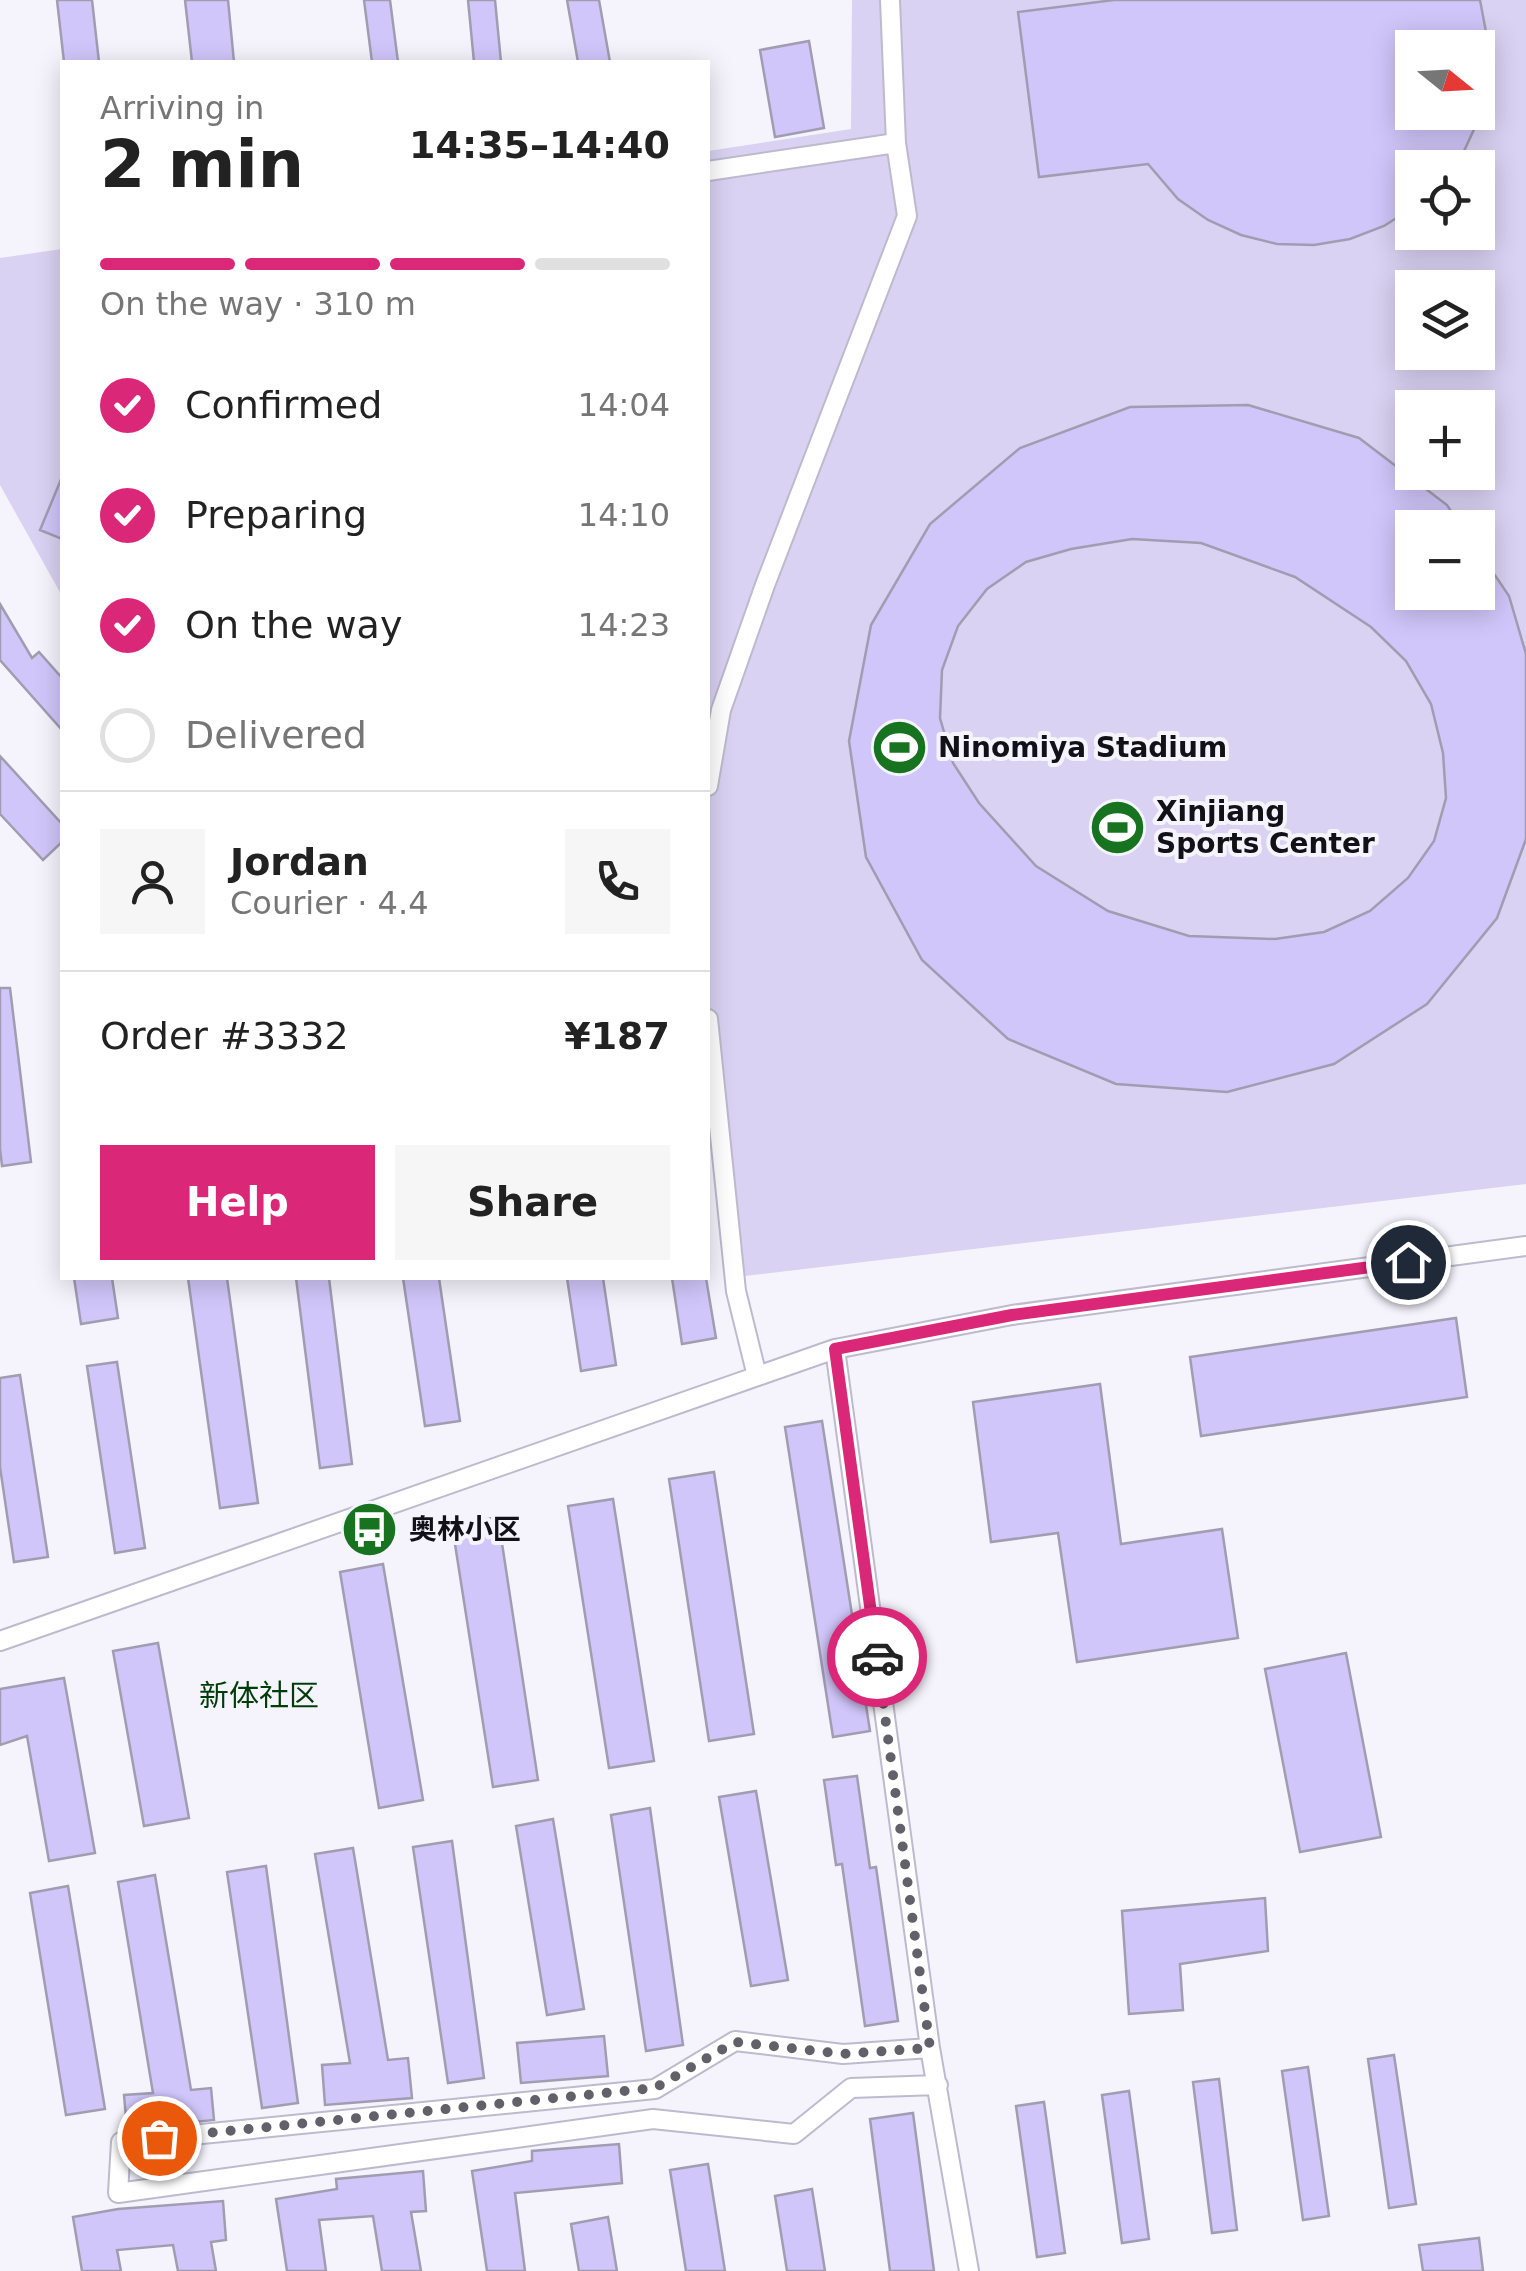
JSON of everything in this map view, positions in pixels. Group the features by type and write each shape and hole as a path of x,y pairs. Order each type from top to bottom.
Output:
{"street":[{"path":"710,774 721,710 733,674 907,216 896,143 890,0"},
{"path":"710,171 896,143"},
{"path":"710,1038 736,1291 757,1376"},
{"path":"0,1641 835,1349 1012,1315 1526,1246"},
{"path":"835,1349 930,2048 969,2271"},
{"path":"930,2048 843,2054 735,2042 655,2088 121,2142 118,2194 654,2119 794,2134 851,2088 938,2085"}],"shaded area":[{"name":"Xinjiang Sports Center","path":"852,0 1526,0 1526,1184 745,1276 710,1073 710,151 851,129"},
{"path":"60,249 60,592 0,485 0,258"}],"building":[{"path":"57,0 92,0 99,60 64,60"},
{"path":"185,0 228,0 234,60 192,60"},
{"path":"364,0 390,0 398,60 372,60"},
{"path":"468,0 495,0 501,60 474,60"},
{"path":"567,0 599,0 610,60 578,60"},
{"path":"1114,0 1480,0 1486,30 1395,30 1395,130 1474,130 1464,150 1395,150 1395,219 1384,226 1350,239 1314,245 1277,244 1241,235 1208,220 1178,199 1148,164 1039,177 1018,12"},
{"path":"809,41 824,128 775,137 760,50"},
{"name":"Ninomiya Stadium","path":"1248,405 1359,438 1395,465 1395,490 1427,490 1450,510 1395,510 1395,610 1495,610 1495,575 1509,596 1526,654 1526,839 1497,918 1427,1004 1334,1064 1227,1092 1116,1084 1008,1039 922,960 866,857 849,741 871,625 930,524 1020,448 1130,407","holes":["1132,539 1201,543 1295,577 1371,627 1406,661 1431,704 1443,753 1446,798 1434,841 1408,878 1370,911 1324,932 1275,939 1189,936 1108,911 1036,866 979,803 953,763 940,718 942,670 958,626 987,589 1026,562 1071,549"]},
{"path":"60,482 60,538 40,530"},
{"path":"0,604 32,658 39,652 60,676 60,728 0,660"},
{"path":"0,756 60,822 60,844 43,860 0,814"},
{"path":"0,988 10,988 31,1162 2,1166 0,1149"},
{"path":"74,1280 112,1280 118,1318 81,1324"},
{"path":"188,1280 227,1280 258,1503 220,1508"},
{"path":"296,1280 329,1280 352,1464 320,1468"},
{"path":"403,1280 439,1280 460,1421 425,1426"},
{"path":"567,1280 603,1280 616,1365 581,1371"},
{"path":"672,1280 706,1280 716,1338 682,1344"},
{"path":"1456,1318 1467,1397 1201,1436 1190,1357"},
{"path":"117,1362 145,1548 115,1553 87,1366"},
{"path":"20,1375 48,1557 14,1562 0,1467 0,1378"},
{"path":"1100,1384 1121,1544 1222,1529 1238,1638 1077,1662 1058,1533 991,1542 973,1402"},
{"path":"822,1421 870,1731 833,1737 785,1427"},
{"path":"714,1472 754,1734 709,1741 669,1479"},
{"path":"613,1499 654,1761 609,1768 568,1506"},
{"path":"498,1517 538,1780 493,1787 452,1525"},
{"path":"383,1564 423,1800 379,1808 340,1572"},
{"path":"158,1643 189,1818 144,1826 113,1651"},
{"path":"1346,1653 1381,1837 1300,1852 1265,1669"},
{"path":"64,1678 95,1853 49,1861 27,1736 0,1745 0,1689"},
{"path":"857,1776 870,1868 876,1867 898,2021 865,2026 842,1864 836,1865 824,1780"},
{"path":"756,1791 788,1980 751,1986 719,1797"},
{"path":"650,1808 683,2045 646,2051 611,1815"},
{"path":"553,1819 584,2009 547,2015 516,1826"},
{"path":"452,1841 484,2078 448,2083 413,1847"},
{"path":"353,1848 388,2060 408,2058 412,2098 325,2105 322,2065 350,2063 315,1854"},
{"path":"266,1866 298,2103 262,2108 227,1872"},
{"path":"155,1875 191,2090 211,2088 214,2120 127,2129 124,2095 153,2093 118,1882"},
{"path":"68,1886 105,2109 66,2115 30,1893"},
{"path":"1265,1898 1268,1951 1180,1964 1183,2010 1129,2014 1122,1911"},
{"path":"604,2036 608,2076 521,2083 517,2043"},
{"path":"1394,2055 1416,2204 1389,2208 1368,2059"},
{"path":"1308,2067 1329,2216 1303,2220 1282,2071"},
{"path":"1219,2079 1237,2230 1212,2233 1193,2082"},
{"path":"1129,2091 1149,2239 1122,2243 1102,2095"},
{"path":"1044,2102 1065,2253 1037,2257 1016,2106"},
{"path":"913,2113 934,2271 890,2271 870,2119"},
{"path":"619,2144 622,2183 515,2193 525,2271 487,2271 472,2171 532,2161 532,2151"},
{"path":"708,2164 725,2271 686,2271 670,2170"},
{"path":"423,2171 426,2211 411,2212 421,2271 382,2271 373,2216 319,2220 326,2271 287,2271 276,2199 337,2189 336,2179"},
{"path":"812,2189 825,2271 787,2271 775,2196"},
{"path":"223,2201 226,2240 211,2242 216,2271 178,2271 173,2245 117,2250 121,2271 82,2271 73,2217 118,2209"},
{"path":"608,2217 617,2271 579,2271 571,2224"},
{"path":"1479,2238 1483,2271 1423,2271 1419,2245"}],"way so far":[{"path":"159,2138 655,2088 735,2042 843,2054 930,2048 877,1657"}],"place":[{"name":"Ninomiya Stadium","path":"899,747"},
{"name":"Xinjiang Sports Center","path":"1117,827"},
{"name":"奥林小区","path":"370,1529"}],"district":[{"name":"新体社区","path":"259,1696"}],"route":[{"path":"877,1657 835,1349 1012,1315 1408,1262"}]}
